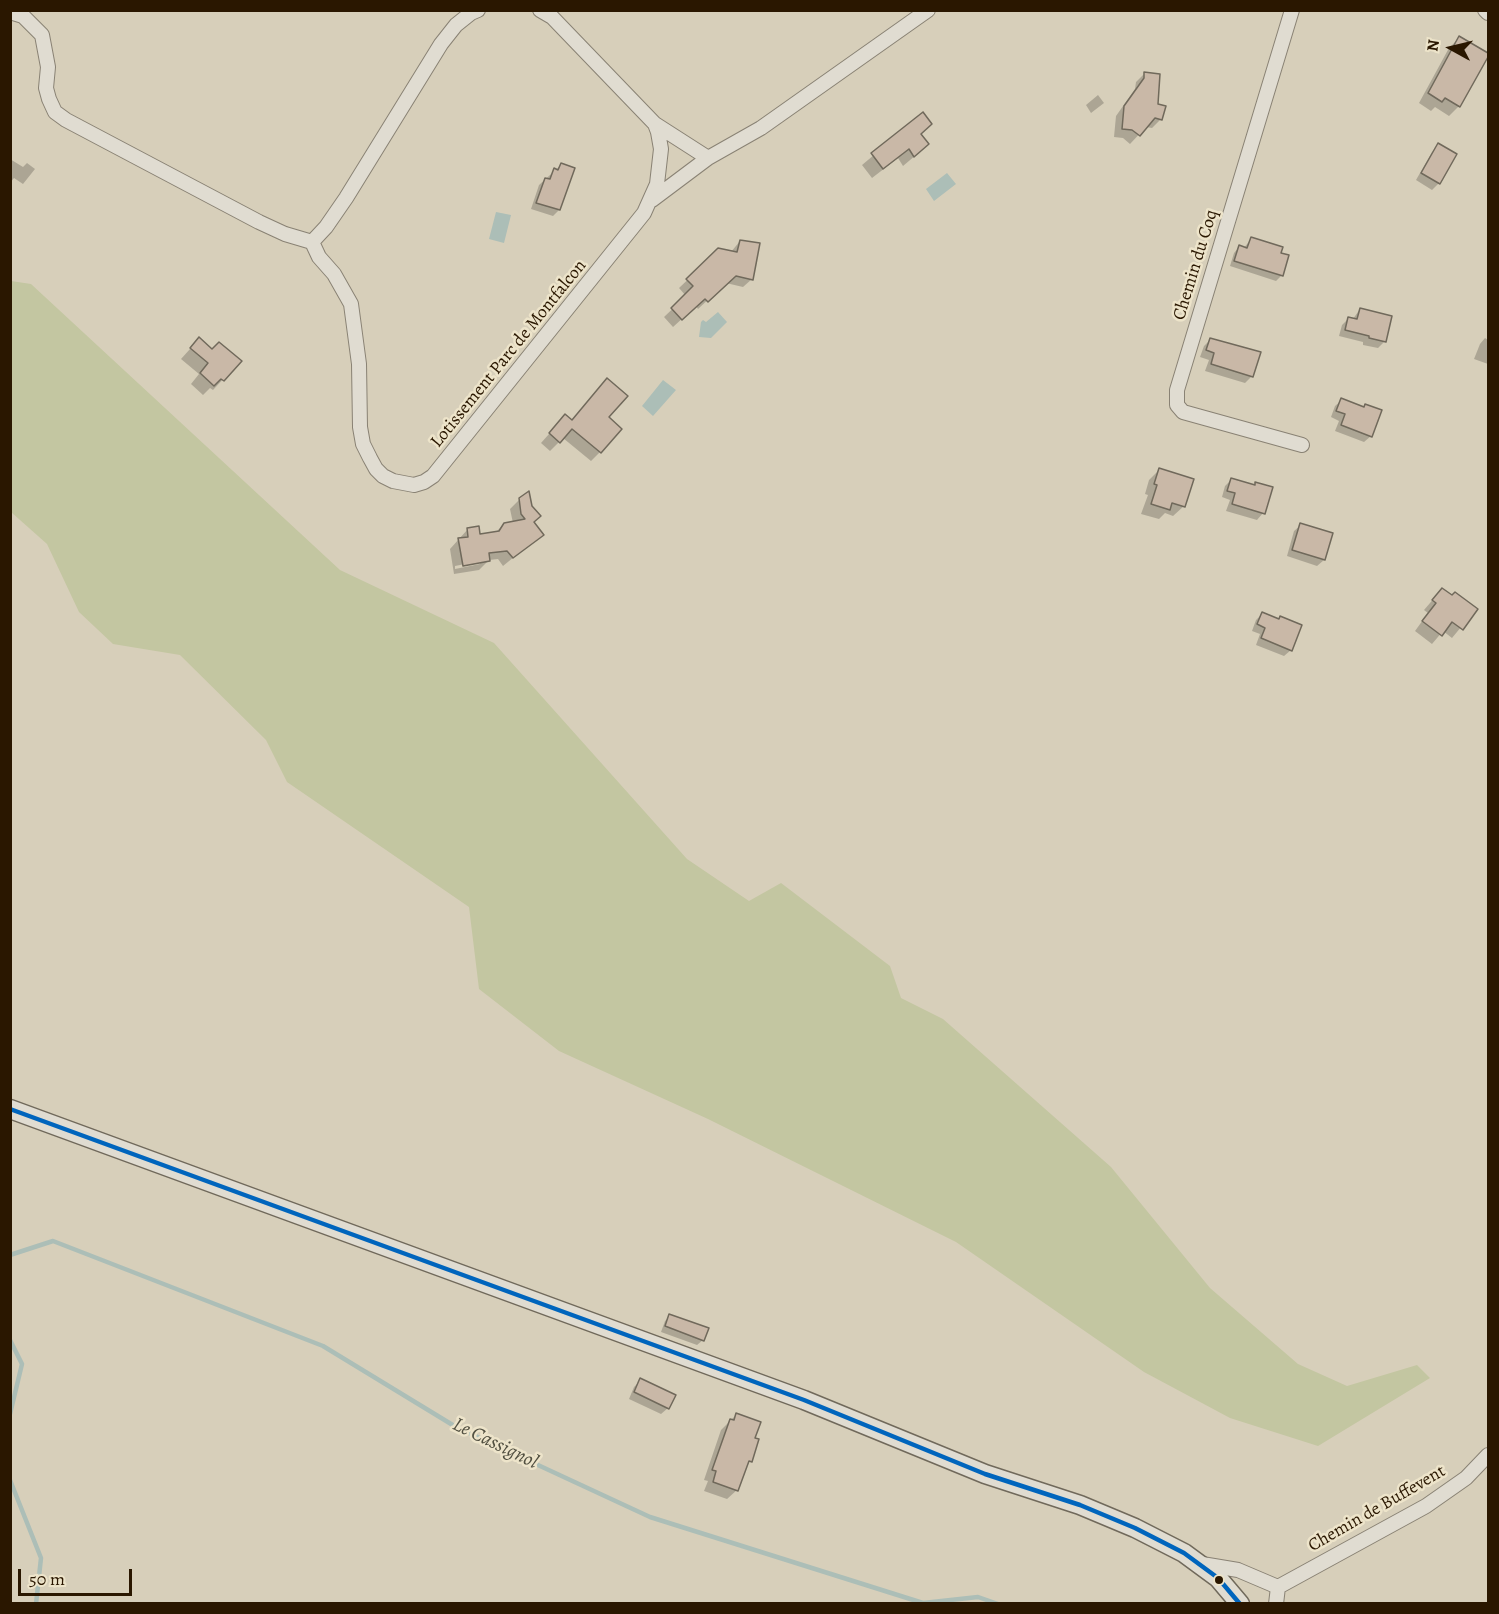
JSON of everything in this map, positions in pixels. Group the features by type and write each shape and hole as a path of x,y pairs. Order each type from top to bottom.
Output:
{"main road":[{"path":"10,1109 804,1400 985,1474 1080,1505 1135,1528 1202,1564 1218,1578 1240,1604"}],"street":[{"path":"10,12 22,16 42,34 48,67 46,88 55,112 60,116 259,222 285,234 312,242 326,227 346,198 441,44 456,25 478,10"},
{"path":"540,10 552,17 655,124 708,158"},
{"path":"652,200 708,158 761,128 928,10"},
{"name":"Chemin du Coq","path":"1292,10 1177,390 1178,405 1183,412 1302,445"},
{"name":"Lotissement Parc de Montfalcon","path":"312,242 319,257 345,291 351,304 359,364 359,412 363,444 376,469 383,476 403,484 414,485 433,476 644,213 652,200 660,167 661,149 655,124"},
{"name":"Chemin de Buffevent","path":"1278,1587 1426,1506 1466,1478 1488,1455"},
{"path":"1202,1564 1238,1570 1278,1587 1276,1604"}],"green space":[{"path":"11,281 31,284 340,570 494,643 687,859 749,901 781,883 890,966 901,998 943,1019 1111,1167 1210,1288 1298,1364 1347,1386 1417,1365 1430,1378 1318,1446 1230,1418 1144,1372 956,1242 708,1119 559,1051 479,989 469,907 287,782 266,740 180,655 113,644 79,612 47,544 11,512"}],"shaded area":[{"path":"947,173 956,184 934,201 926,189"},
{"path":"496,212 511,215 504,243 489,239"},
{"path":"718,312 727,322 711,338 699,337 701,322 703,320 706,322"},
{"path":"663,380 676,390 653,416 642,406"}],"building":[{"path":"1459,36 1488,53 1488,57 1460,107 1445,98 1442,102 1428,93"},
{"path":"1144,72 1160,74 1158,104 1166,106 1162,120 1155,118 1140,136 1132,130 1122,129 1124,106 1144,78"},
{"path":"923,112 932,124 921,134 929,144 914,157 909,149 883,169 871,153"},
{"path":"1438,143 1457,154 1440,184 1421,173"},
{"path":"561,163 575,168 560,210 536,203 545,178 550,179 554,168 558,170"},
{"path":"1251,237 1283,247 1281,253 1289,255 1283,276 1234,261 1239,245 1247,248"},
{"path":"740,240 760,243 753,280 736,276 708,302 705,299 682,320 671,308 693,286 686,279 718,248 737,252"},
{"path":"1360,308 1392,316 1386,342 1345,330 1348,317 1357,319"},
{"path":"199,337 212,349 219,342 242,361 224,381 221,379 214,386 200,373 208,363 190,348"},
{"path":"1210,338 1261,352 1253,377 1211,364 1214,353 1206,350"},
{"path":"607,378 628,396 609,417 622,429 601,453 572,429 560,443 549,433 565,414 572,420"},
{"path":"1341,398 1364,407 1365,404 1382,410 1372,437 1341,425 1345,414 1336,411"},
{"path":"1159,468 1194,479 1185,507 1172,503 1170,510 1151,504"},
{"path":"1231,478 1255,485 1255,482 1273,487 1265,514 1232,504 1235,493 1227,491"},
{"path":"529,491 532,506 541,516 534,522 544,535 513,558 507,551 489,553 490,561 463,566 458,538 468,537 467,528 479,526 480,534 499,531 504,523 525,519 521,514 519,498"},
{"path":"1300,523 1333,533 1325,560 1292,550"},
{"path":"1442,588 1452,595 1455,592 1478,609 1463,630 1452,622 1442,636 1422,621 1436,603 1432,600"},
{"path":"1262,612 1302,625 1292,651 1261,638 1265,628 1257,624"},
{"path":"669,1314 709,1328 704,1341 665,1326"},
{"path":"640,1378 676,1395 669,1409 634,1392"},
{"path":"736,1413 761,1422 755,1438 759,1439 752,1462 749,1461 738,1491 713,1482 716,1471 712,1470 730,1419 734,1420"}],"waterway":[{"name":"Le Cassignol","path":"10,1255 53,1241 323,1346 456,1427 650,1517 923,1603 978,1597 998,1604"},
{"name":"Le Cassignol","path":"10,1340 22,1364 10,1414"},
{"name":"Le Cassignol","path":"10,1480 41,1558 36,1604"}],"transit line":[{"path":"10,1109 804,1400 985,1474 1080,1505 1135,1528 1184,1553 1218,1578 1240,1604"}]}
